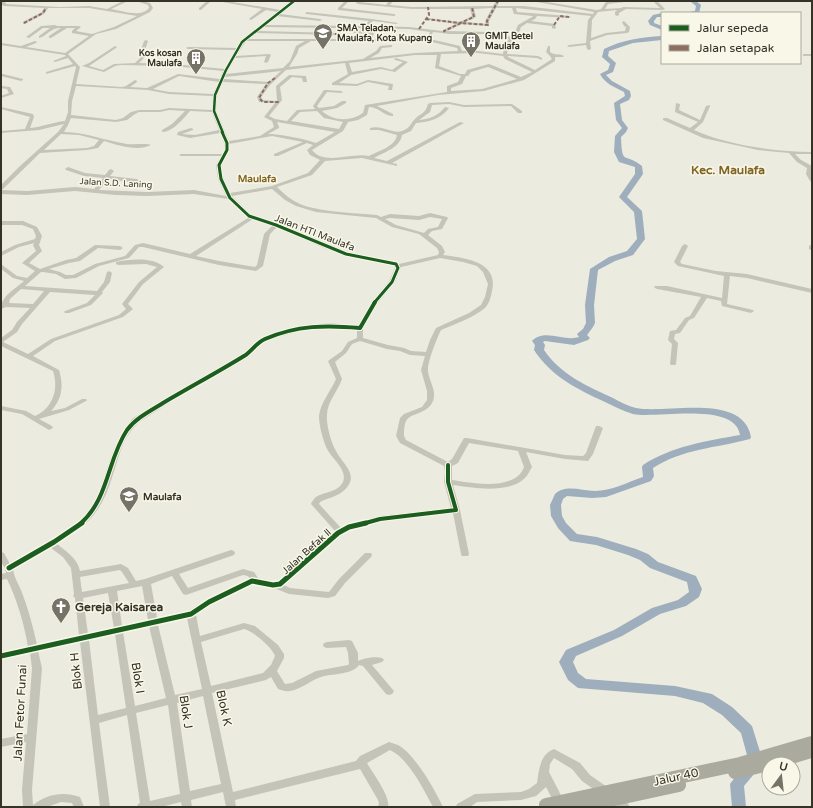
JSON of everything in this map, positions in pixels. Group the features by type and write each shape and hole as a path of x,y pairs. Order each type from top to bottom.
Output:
{"highway":[{"name":"Jalur 40","path":"542,806 740,764 812,743"},
{"path":"577,807 754,768 812,752"}],"street":[{"path":"107,10 126,1"},
{"path":"28,37 42,27 79,27 73,32 93,34 115,28 141,15 151,8 148,3 138,1"},
{"path":"200,9 209,1"},
{"path":"218,1 237,6 265,9 320,20"},
{"path":"274,120 277,127 262,136 244,141 228,143 214,111 215,94 224,74 245,40 294,1"},
{"path":"347,1 339,9 394,15"},
{"path":"359,1 358,3 360,4 412,8 524,7 594,16"},
{"path":"387,6 391,1"},
{"path":"464,7 466,1"},
{"path":"426,19 488,25 488,21 498,1"},
{"path":"524,7 532,1 598,11 623,8 663,9 656,1"},
{"path":"546,15 550,10 563,1"},
{"path":"599,1 605,4 630,1"},
{"path":"95,2 98,8"},
{"path":"3,4 46,8 76,5 141,15"},
{"path":"602,10 605,4"},
{"path":"387,15 392,7"},
{"path":"419,29 430,11 428,7"},
{"path":"444,32 474,17 472,7"},
{"path":"512,18 515,13 514,7"},
{"path":"24,23 43,13 46,8"},
{"path":"410,14 412,8"},
{"path":"531,8 530,12 534,14"},
{"path":"617,15 617,12 624,10 623,8"},
{"path":"251,19 265,9"},
{"path":"589,50 588,42 592,26 590,20 598,11"},
{"path":"307,13 396,24"},
{"path":"515,13 569,17"},
{"path":"534,14 534,18 519,26 518,30 506,46 505,55 506,58 535,72"},
{"path":"441,20 445,19 445,16"},
{"path":"527,22 554,26 560,16"},
{"path":"365,28 372,20"},
{"path":"569,46 588,42 606,34 627,32 628,27 624,22"},
{"path":"40,37 55,26"},
{"path":"50,37 66,26"},
{"path":"264,26 419,29 444,32 469,31 511,38"},
{"path":"282,40 292,27"},
{"path":"336,36 342,28"},
{"path":"428,40 432,31"},
{"path":"254,32 428,40 475,49 478,52"},
{"path":"245,40 311,39 336,36 372,33 370,37 336,36"},
{"path":"55,61 67,56 93,34"},
{"path":"279,102 263,102 259,99 260,95 268,83 287,68 298,51 297,47 311,39"},
{"path":"136,64 146,54 143,50 146,41"},
{"path":"22,47 35,42"},
{"path":"1,44 67,56 76,66 68,116 60,133 1,188"},
{"path":"1,49 10,46"},
{"path":"362,61 373,55 381,47 391,46"},
{"path":"84,66 90,64 115,47"},
{"path":"459,47 460,53"},
{"path":"549,47 548,52 553,56 562,56"},
{"path":"188,48 239,49"},
{"path":"48,72 76,66 84,66 104,71 114,65 136,64 172,65 224,74 235,74 347,63 415,54 478,52 538,57 541,59"},
{"path":"439,54 438,68 464,75"},
{"path":"234,57 269,55 266,62"},
{"path":"804,55 812,55"},
{"path":"390,58 406,62 393,71 381,68 350,74 324,90 326,91 315,106 326,117 346,121 358,118 365,114 366,107 373,105 449,93 482,90 522,79 544,68 549,60 554,60 553,56"},
{"path":"347,63 350,74"},
{"path":"449,93 449,87 460,83 464,75 470,71 488,65 522,79"},
{"path":"148,89 178,75 204,79 224,74 246,83 268,83"},
{"path":"3,75 21,80"},
{"path":"305,80 304,77 292,76 278,86 280,92 279,102 266,116 266,118 339,131"},
{"path":"275,78 286,79"},
{"path":"125,88 135,81"},
{"path":"335,84 357,85 368,81 391,85 390,88"},
{"path":"74,85 82,87 91,86 215,94"},
{"path":"1,87 8,88 12,93 11,95 1,97"},
{"path":"326,91 341,92"},
{"path":"288,122 299,111 335,107 344,102"},
{"path":"372,130 381,128 390,133 400,134 409,130 415,122 426,113 429,106 432,104 449,103 464,106 512,105 520,112"},
{"path":"678,104 677,111 701,122"},
{"path":"373,105 392,115"},
{"path":"691,130 701,122 708,106"},
{"path":"1,108 31,115 32,117 27,130"},
{"path":"415,122 426,121 440,116 447,108"},
{"path":"68,116 116,121 125,119 133,113 139,111 160,111 169,109 214,111"},
{"path":"164,131 174,125 189,110"},
{"path":"665,119 709,138 758,149 812,154"},
{"path":"346,121 344,126 339,131 309,151 324,160 358,156 395,165"},
{"path":"1,132 39,130 58,123 66,122"},
{"path":"387,162 462,123"},
{"path":"191,129 180,133 179,135 183,137 207,135 222,130"},
{"path":"60,133 83,135 102,140 139,146 149,145"},
{"path":"370,158 397,143 400,139 400,134"},
{"path":"262,136 283,136 316,145"},
{"path":"40,152 87,149 96,147 102,140"},
{"path":"276,155 308,142"},
{"name":"Jalan HTI Maulafa","path":"228,143 227,150 220,163 219,172 229,196 246,214 346,254 398,266"},
{"path":"792,153 799,160 810,167 809,174 812,180"},
{"path":"181,155 224,155"},
{"name":"Jalan S.D. Laning","path":"1,192 27,193 65,189 147,194 194,192 229,196 273,187 310,174 324,160"},
{"path":"68,169 84,174 137,181"},
{"path":"95,191 111,171"},
{"path":"273,187 287,199 306,207 325,211 382,218 394,226 417,231 425,235 440,247 442,252 440,256"},
{"path":"382,218 390,216 419,218 429,215 445,218 440,228 430,230 425,235"},
{"path":"192,256 253,217"},
{"path":"1,222 23,224 33,227 39,236 36,245 39,252 26,263 41,270 70,278 80,275 103,263 127,257 137,246 143,245 219,263 257,268 260,267 267,234 276,225"},
{"path":"1,254 17,246 38,240"},
{"path":"3,306 8,298 41,270 68,261 78,260 97,246 120,248"},
{"path":"685,246 678,258 678,264 710,273 747,276 812,291"},
{"path":"360,339 360,328 374,303 392,282 398,266 440,256 464,260 482,267 486,271 491,284 488,298 483,306 471,314 438,329 424,370 430,391 430,400 426,408 407,416 403,420 400,436 403,441 448,464"},
{"path":"29,356 53,340 121,316 128,312 130,309 125,304 126,302 141,283 161,267 148,263 103,263"},
{"path":"1,266 15,277 28,280"},
{"path":"67,312 89,304 95,299 107,282 109,273"},
{"path":"727,274 724,304 726,306 751,311"},
{"path":"20,287 48,290 99,292"},
{"path":"657,287 724,300"},
{"path":"43,415 52,405 59,389 59,380 55,369 34,360 1,342 15,331 19,323 48,290"},
{"path":"673,364 675,343 671,340 672,332 678,332 686,319 692,317 705,296"},
{"path":"3,306 35,306"},
{"path":"7,573 86,519 93,511 122,440 133,424 145,414 246,355 256,345 265,339 308,327 331,325 360,328"},
{"path":"340,531 315,504 318,500 336,493 343,488 348,474 344,466 335,457 329,446 323,415 339,379 331,361 344,352 350,343 360,339 380,346 402,349 410,353 429,354"},
{"path":"34,418 67,409 84,400"},
{"path":"1,408 19,410 49,428"},
{"path":"448,464 454,461 467,440 521,450 585,459 589,454 599,428"},
{"path":"448,482 488,486 506,484 521,478 528,467 521,450"},
{"path":"448,464 448,482 456,510 465,554"},
{"name":"Jalan Befak ll","path":"275,586 285,581 340,531 349,527 380,519 456,510"},
{"name":"Blok H","path":"50,543 71,560 75,568 77,596 84,638 105,807"},
{"path":"77,596 146,582 230,553"},
{"name":"Jalan Fetor Funai","path":"1,555 26,619 37,668 27,790 28,807"},
{"path":"174,572 186,592 243,572 251,574 255,580 289,591 328,595 333,592 368,555"},
{"path":"76,576 121,567 125,570 134,584"},
{"path":"1,656 34,650 191,614 209,602 255,580"},
{"name":"Blok J","path":"146,582 172,701 186,802"},
{"name":"Blok I","path":"112,589 145,807"},
{"name":"Blok K","path":"191,614 229,797"},
{"path":"94,720 266,676 272,671 279,659 279,652 248,626 240,626 231,631 197,640"},
{"path":"327,645 349,643 353,653 354,664"},
{"path":"272,671 281,686 287,688 316,676 350,668 354,664 379,660"},
{"path":"365,662 389,691"},
{"path":"1,743 32,737"},
{"path":"362,764 361,762 364,759 389,746 397,748 410,760 413,768 429,790 438,807"},
{"path":"460,807 475,798 521,796 532,793 542,785 546,764 550,755 554,753 576,766 586,778 625,807"},
{"path":"145,807 229,797 362,764"},
{"path":"362,764 382,798 384,803 383,807"},
{"path":"545,775 563,807"},
{"path":"38,807 58,796 76,800 79,807"}],"waterway":[{"path":"693,1 699,6 697,12"},
{"path":"661,15 655,16 651,21 652,24 661,28"},
{"path":"661,38 626,43 606,50 605,57 613,63 611,71 603,74 607,80 627,91 627,99 621,100 617,103 619,120 625,128 624,131 618,136 618,152 622,160 638,166 639,174 623,197 638,211 641,239 630,253 612,259 594,269 590,305 590,323 589,327 582,334 585,338 574,342 544,338 537,341 540,345 539,350 545,359 560,374 578,385 624,407 642,412 693,410 717,413 734,419 745,430 746,437 694,447 668,455 647,467 649,476 647,479 618,490 596,494 566,492 559,496 555,511 565,530 574,538 597,541 644,557 654,565 692,579 696,589 695,594 682,603 656,611 618,633 571,653 566,662 573,676 583,684 675,691 707,698 727,711 747,730 754,755 749,770 737,784 739,807"}],"marked path":[{"path":"445,32 444,31 461,23 488,25 487,21 498,1"},
{"path":"419,29 429,15 428,7"},
{"path":"426,19 460,23 474,17 472,7"},
{"path":"24,23 43,13 46,8"},
{"path":"554,25 560,16 569,17"},
{"path":"313,34 337,34"},
{"path":"275,78 268,83 259,98 263,102 279,102"}],"cycle path":[{"path":"9,568 67,534 87,518 99,500 121,440 136,420 203,379 246,355 258,343 265,339 307,327 331,325 360,328 374,303 392,282 398,268 396,264 346,254 276,225 249,216 230,198 221,179 219,165 227,150 227,143 214,111 215,95 226,70 242,42 294,1"},
{"path":"1,656 191,614 209,602 252,581 259,581 273,585 280,584 338,533 349,527 380,519 456,510 448,482 448,465"}],"place":[{"name":"SMA Teladan, Maulafa, Kota Kupang","path":"323,50"},
{"name":"GMIT Betel Maulafa","path":"471,58"},
{"name":"Kos kosan Maulafa","path":"196,75"},
{"name":"Maulafa","path":"129,513"},
{"name":"Gereja Kaisarea","path":"61,624"}],"district":[{"name":"Kec. Maulafa","path":"728,170"},
{"name":"Maulafa","path":"257,178"}]}
